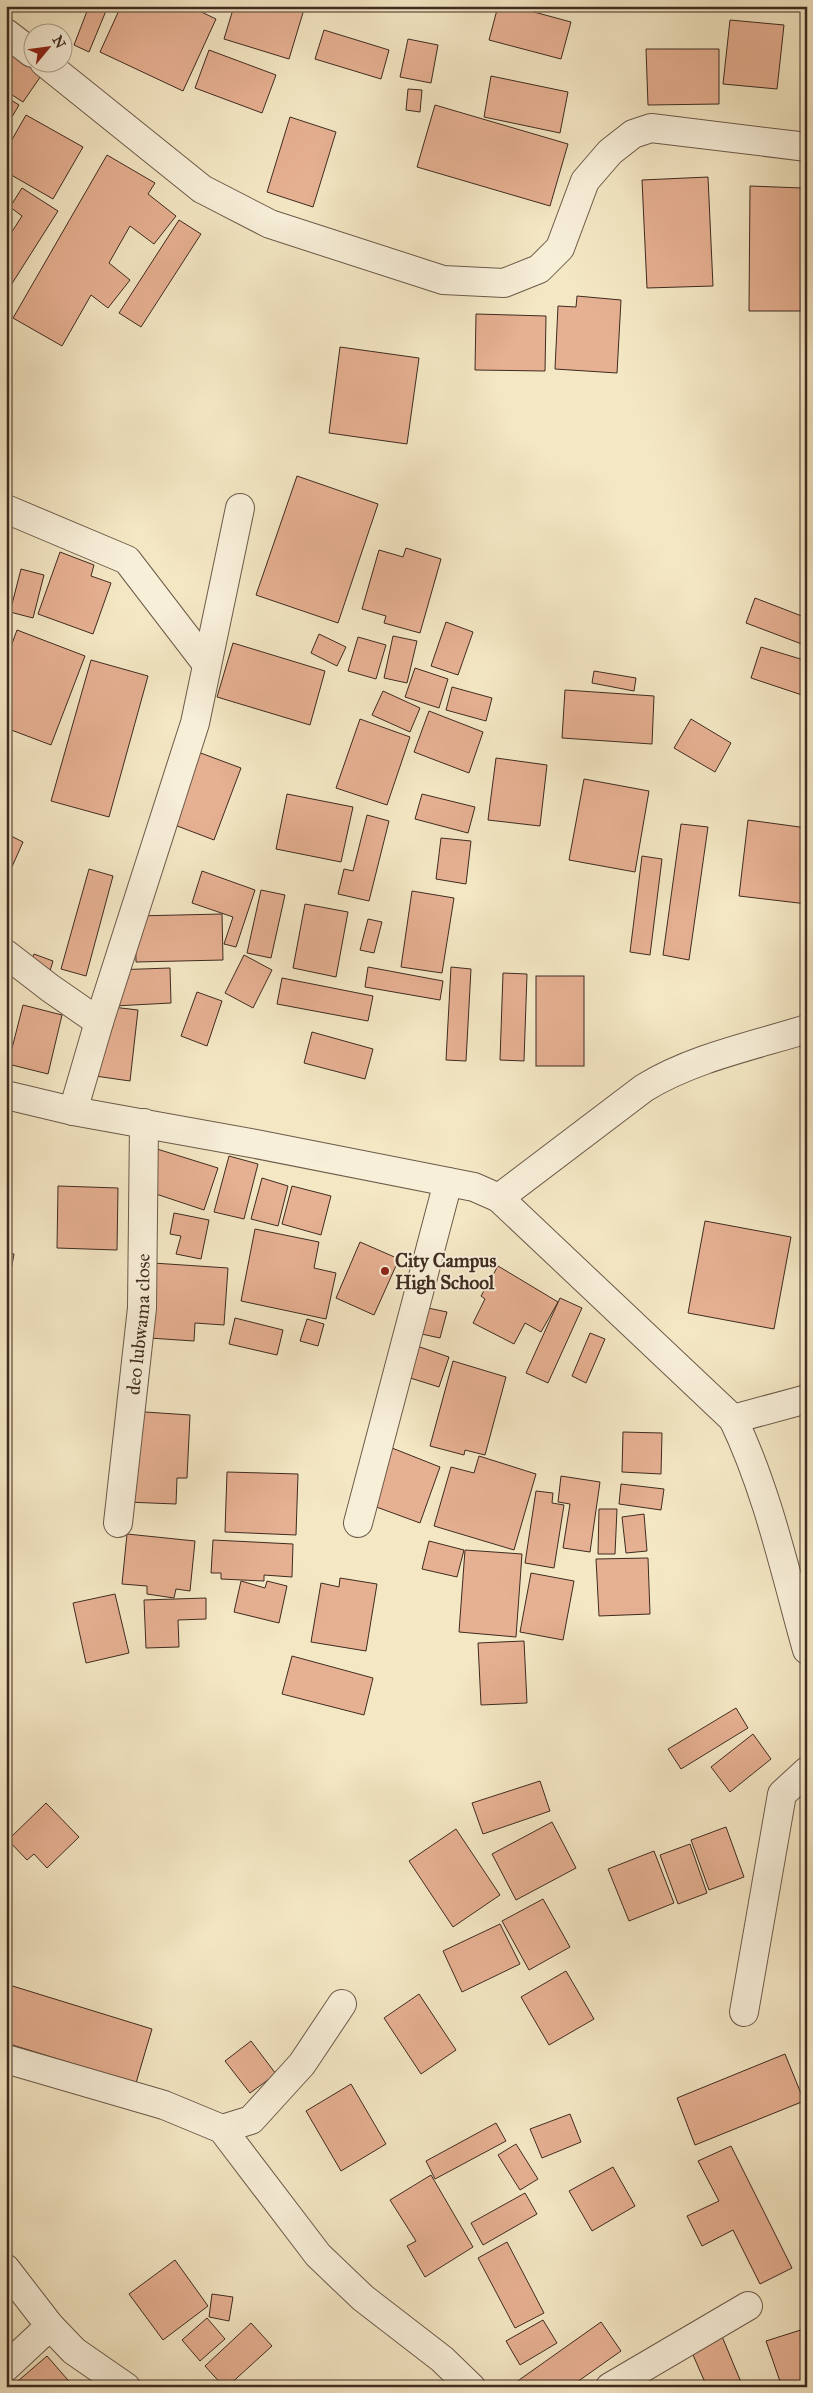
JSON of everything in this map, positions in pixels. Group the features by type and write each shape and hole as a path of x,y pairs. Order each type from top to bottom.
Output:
{"street":[{"path":"6,32 22,45"},
{"path":"56,72 202,189 270,224 443,280 504,283 539,269 560,248 585,181 610,152 633,134 652,128 807,147"},
{"path":"73,1111 99,1022 195,723 206,663 240,508"},
{"path":"6,509 127,560 206,663"},
{"path":"6,954 99,1022"},
{"path":"499,1198 644,1088 665,1075 686,1066 807,1029"},
{"path":"6,1095 73,1111 474,1187 499,1198 733,1419 751,1457 766,1502 807,1650"},
{"name":"deo lubwama close","path":"118,1523 142,1308 144,1123"},
{"path":"358,1523 448,1182"},
{"path":"733,1419 807,1399"},
{"path":"744,2012 782,1794 807,1771"},
{"path":"222,2129 251,2120 302,2064 342,2004"},
{"path":"6,2059 164,2105 222,2129 318,2255 363,2298 442,2358 471,2387"},
{"path":"6,2269 50,2326 74,2350 126,2387"},
{"path":"610,2387 748,2306"},
{"path":"6,2367 50,2326"}],"building":[{"path":"89,6 108,6 89,52 74,45"},
{"path":"121,6 189,6 216,19 183,91 100,52"},
{"path":"213,6 229,6 227,12"},
{"path":"234,6 305,6 289,59 224,39"},
{"path":"498,6 512,6 571,22 561,59 489,40"},
{"path":"730,20 784,25 777,89 723,84"},
{"path":"324,30 389,50 381,79 315,59"},
{"path":"408,39 438,45 431,83 400,77"},
{"path":"6,48 22,59 22,72 43,73 23,102 6,91"},
{"path":"646,49 719,49 719,104 648,105"},
{"path":"209,50 276,75 262,113 195,88"},
{"path":"491,76 568,92 560,133 484,117"},
{"path":"408,89 422,90 420,112 406,110"},
{"path":"6,97 19,105 6,127"},
{"path":"435,105 568,144 550,206 417,167"},
{"path":"26,115 83,147 53,199 6,172 6,150"},
{"path":"290,117 336,132 313,207 267,192"},
{"path":"107,155 155,183 148,194 176,216 154,244 130,226 109,263 130,280 108,308 91,295 62,346 13,318"},
{"path":"708,177 713,286 647,288 642,180"},
{"path":"750,186 802,188 801,311 749,311"},
{"path":"22,188 58,211 6,293 6,241 22,216 10,207"},
{"path":"179,220 201,234 141,327 119,313"},
{"path":"577,296 621,300 617,373 555,369 558,306 576,307"},
{"path":"476,314 546,316 545,371 475,370"},
{"path":"340,347 419,358 407,444 329,433"},
{"path":"297,476 378,504 338,623 256,595"},
{"path":"406,548 441,559 420,633 384,623 386,616 362,609 379,550 403,557"},
{"path":"60,552 94,565 91,576 111,583 93,634 38,614"},
{"path":"21,569 44,575 33,618 10,612"},
{"path":"755,598 807,618 807,646 746,623"},
{"path":"446,622 473,632 458,675 431,666"},
{"path":"17,630 85,656 51,745 6,728 6,660"},
{"path":"319,634 346,647 337,666 311,653"},
{"path":"393,636 417,641 407,683 384,678"},
{"path":"358,637 386,645 376,679 348,671"},
{"path":"233,643 325,671 310,725 217,697"},
{"path":"761,647 807,661 807,679 802,695 751,678"},
{"path":"91,660 148,676 109,817 51,801"},
{"path":"415,668 448,679 439,708 405,697"},
{"path":"594,671 636,678 634,691 592,683"},
{"path":"452,687 492,698 486,721 446,710"},
{"path":"565,690 654,696 652,744 562,738"},
{"path":"383,691 420,708 410,732 372,715"},
{"path":"429,711 483,732 469,773 414,752"},
{"path":"360,719 410,737 387,805 336,788"},
{"path":"691,719 731,743 715,772 674,748"},
{"path":"198,752 241,768 214,840 172,824"},
{"path":"496,758 547,765 540,826 488,820"},
{"path":"584,779 649,791 635,872 569,860"},
{"path":"287,794 353,807 341,862 276,849"},
{"path":"422,794 475,807 468,833 415,819"},
{"path":"367,815 389,821 369,901 338,894 344,869 353,871"},
{"path":"748,820 807,828 807,904 739,896"},
{"path":"681,824 708,827 689,960 663,955"},
{"path":"11,836 23,842 11,869 6,867 6,847"},
{"path":"441,838 471,841 466,884 436,879"},
{"path":"642,856 662,859 650,955 630,952"},
{"path":"89,869 113,876 86,976 61,969"},
{"path":"202,871 255,890 236,947 224,944 233,917 192,903"},
{"path":"261,890 285,895 271,958 247,953"},
{"path":"412,891 454,898 442,973 401,967"},
{"path":"305,904 348,912 336,977 293,968"},
{"path":"222,914 223,960 136,962 135,916"},
{"path":"368,919 382,922 374,953 360,950"},
{"path":"34,954 53,961 50,971 30,964"},
{"path":"244,955 272,970 253,1008 225,993"},
{"path":"368,967 443,981 440,1000 365,987"},
{"path":"451,967 471,969 466,1061 446,1060"},
{"path":"170,968 171,1003 114,1006 113,970"},
{"path":"503,973 527,974 524,1061 500,1060"},
{"path":"536,976 584,976 584,1066 536,1066"},
{"path":"282,978 373,996 368,1021 277,1004"},
{"path":"197,992 222,1001 207,1046 181,1036"},
{"path":"23,1005 62,1015 48,1074 8,1064"},
{"path":"104,1006 138,1010 130,1081 95,1076"},
{"path":"312,1032 373,1049 365,1079 304,1063"},
{"path":"157,1149 218,1168 204,1210 144,1190"},
{"path":"229,1156 258,1164 244,1219 214,1212"},
{"path":"262,1178 288,1186 278,1226 251,1219"},
{"path":"58,1186 118,1188 117,1250 57,1248"},
{"path":"292,1186 331,1196 321,1235 282,1224"},
{"path":"174,1213 209,1220 201,1259 176,1254 181,1236 170,1234"},
{"path":"705,1221 791,1237 774,1329 688,1313"},
{"path":"255,1229 319,1242 314,1268 336,1273 326,1319 241,1301"},
{"path":"360,1242 399,1259 374,1315 336,1298"},
{"path":"6,1252 14,1254 9,1281 6,1280"},
{"path":"153,1263 228,1268 224,1325 195,1323 194,1341 149,1338"},
{"path":"498,1266 558,1302 541,1332 525,1323 514,1344 473,1323 485,1299 481,1296"},
{"path":"560,1298 582,1308 548,1383 526,1373"},
{"path":"6,1306 9,1307 6,1357"},
{"path":"423,1307 447,1312 440,1338 417,1333"},
{"path":"235,1318 283,1330 277,1355 229,1344"},
{"path":"307,1319 324,1324 318,1346 300,1341"},
{"path":"590,1333 605,1339 586,1383 572,1376"},
{"path":"417,1346 449,1357 439,1387 407,1377"},
{"path":"453,1361 506,1377 485,1455 465,1450 464,1455 430,1446"},
{"path":"130,1411 190,1415 187,1478 177,1478 176,1504 126,1502"},
{"path":"623,1432 662,1433 661,1474 622,1472"},
{"path":"392,1448 440,1467 420,1523 371,1505"},
{"path":"479,1456 536,1474 514,1550 434,1526 451,1467 474,1473"},
{"path":"227,1472 298,1474 296,1535 225,1532"},
{"path":"561,1476 600,1482 590,1552 563,1548 570,1504 558,1502"},
{"path":"621,1484 664,1489 661,1510 619,1504"},
{"path":"536,1491 553,1493 552,1503 564,1505 554,1568 525,1563"},
{"path":"599,1509 617,1509 615,1554 598,1554"},
{"path":"644,1514 647,1551 626,1553 622,1517"},
{"path":"127,1534 195,1541 190,1591 176,1589 174,1598 147,1594 147,1586 122,1584"},
{"path":"213,1540 293,1544 292,1577 264,1575 264,1581 221,1579 221,1573 211,1573"},
{"path":"429,1541 464,1550 457,1577 422,1569"},
{"path":"465,1550 522,1554 516,1637 459,1632"},
{"path":"648,1558 650,1614 599,1616 596,1559"},
{"path":"531,1573 574,1581 563,1640 520,1632"},
{"path":"340,1578 377,1584 366,1651 311,1642 321,1583 339,1587"},
{"path":"241,1581 265,1588 267,1581 287,1586 279,1623 234,1612"},
{"path":"115,1594 129,1653 86,1663 73,1603"},
{"path":"206,1598 206,1619 178,1620 179,1647 146,1648 144,1600"},
{"path":"524,1641 527,1703 481,1705 478,1643"},
{"path":"292,1656 373,1678 364,1715 282,1694"},
{"path":"736,1708 748,1728 681,1769 668,1749"},
{"path":"753,1734 771,1759 730,1792 711,1767"},
{"path":"540,1781 550,1811 483,1834 472,1803"},
{"path":"46,1803 79,1837 47,1868 34,1854 27,1860 8,1840"},
{"path":"552,1822 576,1868 516,1900 492,1854"},
{"path":"726,1827 744,1877 709,1890 691,1840"},
{"path":"456,1829 500,1895 453,1927 409,1861"},
{"path":"690,1844 707,1893 678,1904 660,1855"},
{"path":"654,1851 674,1903 629,1921 608,1869"},
{"path":"543,1899 570,1947 529,1970 502,1921"},
{"path":"500,1924 520,1964 462,1992 443,1951"},
{"path":"566,1971 594,2019 549,2045 521,1997"},
{"path":"6,1984 152,2029 136,2083 6,2043"},
{"path":"419,1994 456,2050 421,2074 384,2018"},
{"path":"251,2041 276,2074 250,2093 225,2061"},
{"path":"785,2054 804,2101 695,2145 677,2098"},
{"path":"351,2084 386,2144 341,2171 306,2111"},
{"path":"570,2114 581,2142 542,2158 530,2129"},
{"path":"496,2123 506,2141 435,2179 426,2161"},
{"path":"516,2144 538,2179 520,2190 498,2155"},
{"path":"731,2146 792,2268 760,2284 733,2230 702,2246 687,2216 719,2201 698,2161"},
{"path":"613,2167 635,2206 592,2231 569,2191"},
{"path":"431,2175 473,2247 425,2277 407,2246 416,2241 390,2200"},
{"path":"525,2193 537,2214 483,2245 471,2223"},
{"path":"507,2242 544,2313 515,2328 478,2258"},
{"path":"175,2260 208,2306 163,2340 129,2294"},
{"path":"212,2294 233,2297 229,2321 209,2317"},
{"path":"207,2318 225,2339 200,2361 182,2340"},
{"path":"543,2320 557,2343 520,2365 506,2341"},
{"path":"601,2322 621,2351 570,2387 514,2387 512,2385"},
{"path":"251,2323 272,2346 227,2387 224,2387 205,2366"},
{"path":"807,2328 807,2387 782,2387 766,2341"},
{"path":"721,2334 743,2387 707,2387 690,2348"},
{"path":"47,2356 74,2387 11,2387"}],"place":[{"name":"City Campus High School","path":"385,1271"}]}
